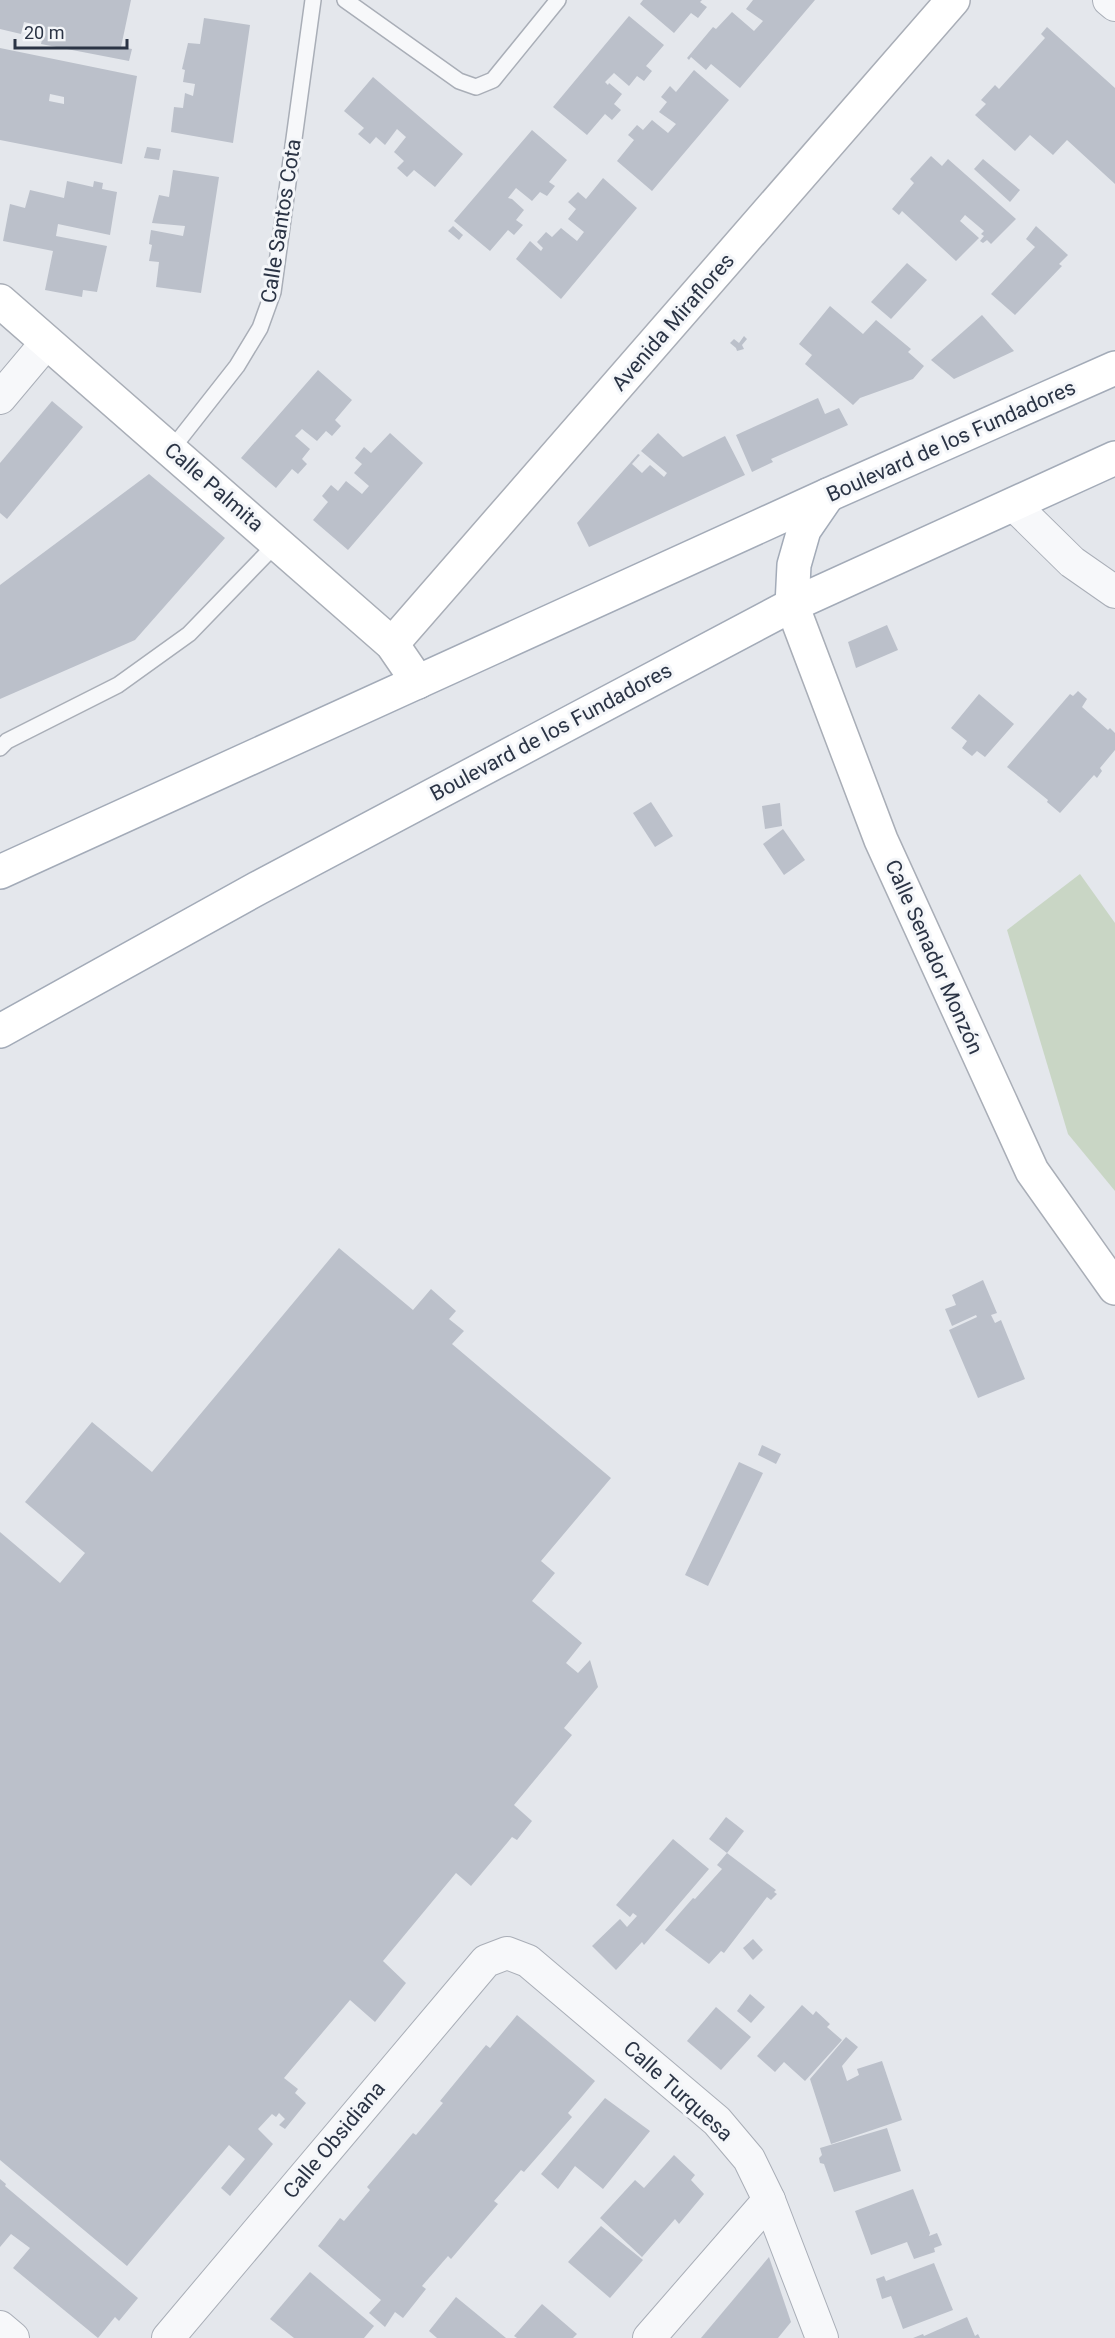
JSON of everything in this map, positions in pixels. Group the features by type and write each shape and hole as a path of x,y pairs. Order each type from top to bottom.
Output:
{"main road":[{"name":"Avenida Miraflores","path":"392,644 953,0"},
{"name":"Calle Palmita","path":"0,301 392,644 418,682"},
{"name":"Boulevard de los Fundadores","path":"2,865 418,682 828,495 1115,368"},
{"name":"Boulevard de los Fundadores","path":"0,1031 258,888 792,605 1115,458"},
{"path":"792,605 794,565 804,530 828,495"},
{"name":"Calle Senador Monzón","path":"792,605 881,840 1032,1171 1115,1288"}],"street":[{"path":"1109,0 1115,5"},
{"path":"0,398 47,342"},
{"path":"1014,505 1072,562 1115,592"},
{"name":"Calle Turquesa","path":"507,1953 528,1962 717,2121 749,2159 769,2200 822,2338"},
{"name":"Calle Obsidiana","path":"168,2338 486,1961 507,1953"},
{"path":"649,2338 769,2200"},
{"path":"0,2327 14,2338"}],"lane":[{"name":"Calle Santos Cota","path":"171,450 237,366 260,328 273,292 313,0"},
{"path":"345,0 459,81 476,87 493,80 558,0"},
{"path":"0,748 7,741 118,685 189,634 277,543"}],"green space":[{"path":"1080,874 1115,923 1115,1191 1068,1134 1007,930"}],"building":[{"path":"0,0 131,0 121,47 132,49 129,61 41,44 45,27 24,22 21,34 0,29"},
{"path":"643,0 702,0 700,2 707,7 698,18 691,13 674,33 640,4"},
{"path":"753,0 815,0 740,88 711,64 706,70 691,57 689,60 687,58 713,27 716,29 732,12 754,31 763,21 746,9"},
{"path":"629,16 664,45 646,66 652,71 644,81 637,76 629,86 614,73 605,82 622,94 614,104 621,110 612,120 605,114 587,135 553,107"},
{"path":"204,18 250,25 233,143 171,132 174,107 183,108 185,93 193,96 195,84 183,82 185,70 182,69 188,43 200,44"},
{"path":"1047,27 1115,88 1115,184 1067,140 1053,155 1030,135 1015,151 975,115 986,104 981,100 995,85 999,89 1045,38 1041,34"},
{"path":"0,48 137,76 122,164 0,140","holes":["50,94 64,97 64,104 49,101"]},
{"path":"694,70 729,100 652,191 617,161 634,140 628,135 637,125 643,130 652,120 668,133 676,124 659,112 667,102 661,97 670,86 676,92"},
{"path":"373,77 463,154 435,187 414,170 407,177 397,168 404,161 394,152 406,137 397,129 385,145 376,137 370,144 358,134 364,128 344,111"},
{"path":"532,130 567,160 549,182 555,186 547,196 540,192 532,201 516,188 508,198 524,210 516,220 523,225 514,235 508,230 490,251 454,221"},
{"path":"147,147 161,149 159,160 144,158"},
{"path":"931,156 942,166 948,159 1016,219 991,244 987,240 983,243 980,241 984,236 981,234 984,231 965,215 960,221 979,238 956,261 902,211 899,215 892,209 914,183 910,179"},
{"path":"983,159 1020,190 1010,202 974,169"},
{"path":"173,170 219,177 201,293 156,287 159,262 149,261 152,245 149,244 151,230 183,236 185,226 152,223 159,195 169,197"},
{"path":"603,178 637,208 561,299 516,259 530,241 541,251 543,248 537,242 546,232 552,237 561,228 577,241 584,232 568,219 576,209 568,202 578,192 586,199"},
{"path":"67,181 93,187 94,181 103,183 102,189 117,192 110,235 58,224 56,236 107,246 97,292 83,290 82,297 45,290 53,251 3,241 10,204 25,208 30,190 64,198"},
{"path":"453,226 463,235 459,240 448,231"},
{"path":"1036,226 1068,255 1059,264 1062,266 1015,315 991,294 1035,247 1026,239"},
{"path":"907,263 927,280 891,319 871,302"},
{"path":"830,306 863,334 876,320 911,349 908,352 924,366 913,379 860,398 853,405 805,364 812,355 799,344"},
{"path":"982,315 1014,351 954,379 931,360"},
{"path":"744,336 747,339 742,345 744,349 737,351 730,343 734,339 739,343"},
{"path":"318,370 352,400 335,420 341,426 332,436 326,431 317,441 302,429 295,436 310,449 302,459 307,464 298,474 292,469 276,488 241,458"},
{"path":"818,398 825,414 839,408 848,425 771,459 773,462 752,472 736,435"},
{"path":"52,401 83,427 7,519 0,513 0,463"},
{"path":"390,433 423,463 348,550 313,520 328,502 322,496 331,485 338,491 346,481 362,494 369,486 354,473 362,464 355,458 364,447 371,453"},
{"path":"658,433 683,457 725,436 745,475 589,547 577,523 638,454 640,455 632,464 642,473 650,465 664,477 667,473 641,451"},
{"path":"149,474 225,538 135,640 0,699 0,585"},
{"path":"887,625 898,650 856,668 848,642"},
{"path":"1078,691 1087,699 1082,707 1108,730 1110,728 1115,733 1115,750 1100,768 1102,771 1097,778 1094,775 1060,813 1047,802 1048,800 1007,767 1070,694 1073,696"},
{"path":"979,694 1014,724 985,757 977,751 972,756 962,748 967,741 951,728"},
{"path":"651,802 673,836 655,847 633,813"},
{"path":"780,803 782,826 765,829 762,806"},
{"path":"783,829 805,860 784,875 763,844"},
{"path":"339,1248 413,1310 431,1289 456,1311 449,1319 464,1331 452,1344 611,1478 541,1561 555,1573 532,1601 582,1643 566,1663 578,1673 590,1660 598,1687 564,1728 572,1735 514,1805 532,1821 517,1840 512,1837 471,1886 456,1873 383,1961 406,1983 375,2022 350,2000 284,2078 298,2089 295,2093 306,2103 285,2129 279,2125 285,2119 279,2113 276,2117 272,2114 258,2129 273,2144 230,2196 221,2188 245,2159 229,2145 127,2266 0,2160 0,1532 60,1583 85,1553 25,1502 92,1422 152,1472"},
{"path":"983,1280 997,1313 991,1315 995,1323 1001,1320 1025,1379 978,1398 949,1330 977,1317 976,1315 952,1326 945,1309 956,1305 952,1295"},
{"path":"762,1445 781,1454 776,1464 758,1455"},
{"path":"739,1462 763,1473 708,1586 685,1575"},
{"path":"726,1817 744,1831 727,1853 709,1839"},
{"path":"673,1839 709,1869 644,1945 642,1942 616,1970 592,1946 620,1919 627,1927 637,1916 633,1913 630,1917 616,1905"},
{"path":"727,1853 776,1890 774,1892 777,1894 771,1900 767,1897 724,1953 721,1951 709,1964 665,1930 722,1869 717,1865"},
{"path":"753,1939 763,1950 753,1960 743,1948"},
{"path":"750,1994 765,2007 751,2023 737,2011"},
{"path":"802,2005 813,2015 816,2011 830,2024 827,2027 842,2040 805,2081 784,2062 775,2072 757,2056"},
{"path":"716,2007 751,2037 721,2070 687,2041"},
{"path":"517,2015 595,2081 568,2113 572,2117 524,2172 521,2170 494,2201 498,2204 451,2259 448,2256 422,2286 426,2289 403,2318 395,2312 385,2327 369,2313 381,2300 318,2246 340,2218 344,2221 370,2190 367,2187 413,2133 416,2135 443,2103 440,2101 486,2045 490,2048"},
{"path":"846,2037 858,2047 842,2066 847,2081 859,2075 857,2069 882,2061 902,2120 831,2144 810,2079"},
{"path":"605,2098 650,2131 603,2189 575,2166 558,2189 541,2174"},
{"path":"887,2128 901,2171 834,2192 824,2164 820,2163 819,2158 822,2155 820,2148"},
{"path":"674,2155 695,2175 691,2180 704,2194 679,2224 675,2219 642,2257 600,2218 635,2180 644,2188"},
{"path":"0,2179 6,2184 5,2186 138,2298 119,2321 115,2317 98,2338 13,2268 30,2248 11,2234 0,2247"},
{"path":"913,2189 930,2233 929,2236 937,2233 942,2245 934,2248 935,2252 914,2259 907,2242 871,2255 855,2211"},
{"path":"601,2226 643,2260 610,2298 568,2262"},
{"path":"769,2257 791,2322 778,2338 701,2338"},
{"path":"934,2263 953,2310 903,2329 891,2296 882,2299 876,2279 884,2276 886,2281"},
{"path":"310,2272 374,2326 364,2338 294,2338 270,2319"},
{"path":"456,2297 506,2338 437,2338 429,2331"},
{"path":"542,2304 577,2334 573,2338 517,2338 514,2336"},
{"path":"967,2317 975,2336 978,2334 980,2338 913,2338 923,2334 924,2336"}]}
